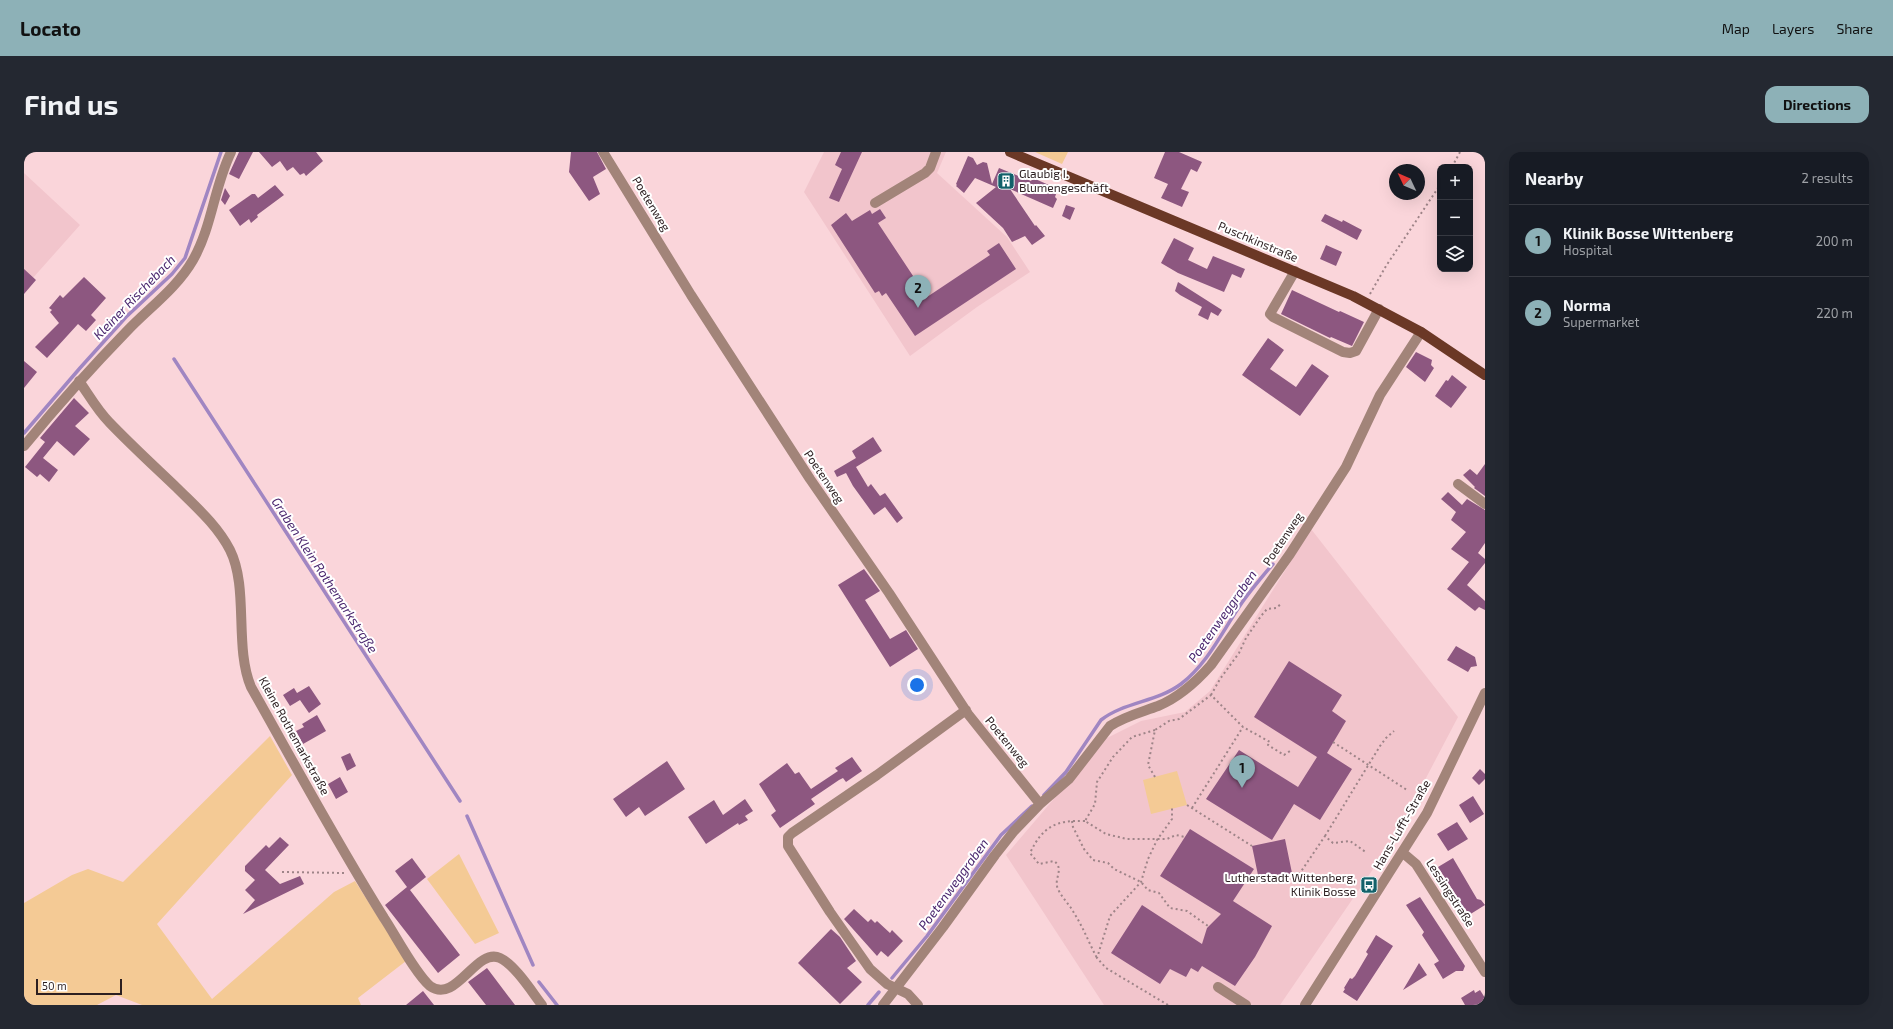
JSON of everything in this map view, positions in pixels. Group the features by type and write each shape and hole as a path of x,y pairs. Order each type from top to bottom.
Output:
{"main road":[{"name":"Puschkinstraße","path":"1010,152 1366,302 1421,332 1485,374"}],"street":[{"path":"24,446 79,381 142,316 168,292 189,266 204,235 218,182 231,152"},
{"name":"Poetenweg","path":"604,152 699,307 810,479 889,593 966,710 1040,804"},
{"path":"875,203 925,173 930,168 936,152"},
{"path":"1295,271 1270,314 1273,317 1343,352 1350,353 1356,351 1379,309"},
{"name":"Poetenweg","path":"883,1005 943,927 994,855 1014,831 1040,804 1059,790 1069,779 1110,726 1119,720 1160,705 1179,696 1196,682 1211,665 1290,554 1346,467 1380,395 1421,332"},
{"name":"Kleine Rothemarkstraße","path":"79,381 101,413 198,509 220,534 230,550 235,562 248,679 355,871 410,959 431,986 440,990 450,988 486,959 493,956 500,958 523,980 542,1005"},
{"path":"1458,484 1485,504"},
{"name":"Hans-Lufft-Straße","path":"1305,1005 1403,853 1436,797 1484,698"},
{"path":"918,1005 908,994 895,989 877,977 848,939 788,846 788,837 966,710"},
{"name":"Lessingstraße","path":"1403,853 1416,864 1485,972"},
{"path":"1218,987 1246,1005"}],"path":[{"path":"1454,164 1460,152"},
{"path":"1366,302 1386,266 1437,190"},
{"path":"1085,821 1095,804 1096,782 1114,757 1132,737 1155,730 1169,721 1179,719 1211,695 1261,616 1267,609 1276,608 1281,604"},
{"path":"1211,695 1243,727 1270,742 1268,745 1284,754 1290,751"},
{"path":"1192,808 1243,727"},
{"path":"1155,730 1148,765 1155,777"},
{"path":"1294,876 1300,873 1325,836 1386,738 1394,731"},
{"path":"1333,742 1407,790"},
{"path":"1187,805 1252,846"},
{"path":"1097,958 1110,916 1141,882 1148,859 1157,840 1172,819 1172,808"},
{"path":"1168,1005 1106,968 1097,958 1074,912 1057,889 1057,877 1060,869 1058,864 1054,861 1040,864 1030,853 1037,838 1052,825 1066,821 1085,821 1106,834 1127,839 1157,840 1167,839 1176,835 1185,837"},
{"path":"1072,821 1073,827 1088,855 1093,860 1108,863 1114,869 1141,882 1148,890 1159,893 1170,908 1187,911 1208,926"},
{"path":"1325,836 1334,843 1350,841 1368,853"},
{"path":"282,872 338,874 355,871"}],"shaded area":[{"path":"824,152 946,152 937,173 1007,237 1030,272 977,307 910,356 804,192"},
{"path":"1035,152 1068,152 1062,164"},
{"path":"24,173 80,225 24,288"},
{"path":"1311,529 1458,717 1395,837 1280,1005 1104,1005 1006,855 1105,739 1141,721 1185,712 1210,691"},
{"path":"270,736 292,775 157,924 212,999 334,892 355,881 406,961 358,998 361,1005 142,1005 116,995 97,1005 24,1005 24,903 72,875 88,869 123,882"},
{"path":"1177,771 1187,805 1151,814 1143,780"},
{"path":"459,854 499,933 475,944 427,879"}],"building":[{"path":"239,152 253,152 239,179 229,174"},
{"path":"259,152 316,152 323,161 306,176 304,173 300,175 293,167 287,171 280,161 272,167"},
{"path":"571,152 597,152 606,169 593,177 600,194 589,201 569,172"},
{"path":"841,152 862,152 839,202 829,198 842,169 835,165"},
{"path":"1165,152 1179,152 1202,162 1197,172 1191,169 1181,189 1189,192 1182,207 1161,198 1168,184 1154,178"},
{"path":"968,156 973,158 977,165 983,162 987,163 992,184 999,168 1031,181 1033,178 1058,189 1055,197 1057,199 1053,208 1010,189 1035,226 1036,225 1045,236 1032,245 1025,236 1012,242 1003,228 976,203 996,187 975,178 964,193 956,186"},
{"path":"275,185 284,195 257,215 258,217 251,223 249,219 240,226 229,210 252,194 255,194 258,198"},
{"path":"225,188 230,196 225,205 221,200"},
{"path":"1066,205 1075,208 1070,220 1062,216"},
{"path":"880,209 886,218 878,223 927,297 990,255 987,251 999,243 1016,269 915,336 886,293 882,296 879,291 875,293 831,225 846,213 852,221 870,210 872,214"},
{"path":"1325,214 1342,222 1343,220 1362,230 1357,240 1321,221"},
{"path":"1174,238 1194,248 1188,260 1207,269 1213,256 1245,269 1241,278 1232,274 1224,292 1178,273 1161,263"},
{"path":"1326,245 1342,252 1336,266 1320,259"},
{"path":"24,269 36,280 24,294"},
{"path":"84,277 106,298 91,315 96,320 86,331 78,324 47,358 35,347 59,323 50,312 52,310 49,308 60,295 63,298"},
{"path":"1178,282 1222,310 1218,316 1211,312 1208,320 1198,315 1202,307 1175,291"},
{"path":"1292,290 1364,322 1352,346 1331,337 1330,338 1281,314"},
{"path":"1268,338 1284,350 1270,369 1296,387 1312,364 1329,376 1300,416 1242,375"},
{"path":"1416,352 1432,360 1431,365 1434,368 1425,382 1406,367"},
{"path":"24,361 37,372 24,388"},
{"path":"1452,375 1467,387 1451,408 1435,396 1446,380 1448,381"},
{"path":"74,398 89,413 75,426 90,439 74,456 57,441 43,458 58,470 49,482 40,474 37,477 25,467 45,442 40,438"},
{"path":"873,437 882,451 856,467 868,487 871,484 880,496 885,493 903,518 897,523 885,507 874,515 853,486 846,473 837,477 834,471 856,458 852,451"},
{"path":"1485,464 1485,496 1474,488 1475,487 1463,475 1470,469 1477,475"},
{"path":"1448,492 1462,505 1467,499 1485,510 1485,543 1478,553 1485,559 1485,563 1467,585 1485,601 1485,610 1479,607 1475,611 1447,589 1469,562 1451,549 1466,532 1451,520 1456,512 1441,499"},
{"path":"864,569 880,591 865,600 890,639 906,630 918,649 890,667 838,585"},
{"path":"1456,646 1475,657 1477,666 1471,667 1468,672 1447,660"},
{"path":"1289,661 1342,695 1332,711 1346,721 1327,753 1352,769 1320,820 1294,804 1272,840 1206,799 1239,750 1298,787 1317,757 1254,717"},
{"path":"309,686 321,704 309,713 300,700 290,706 283,695 294,688 297,693"},
{"path":"317,715 326,731 303,744 296,731 304,727 302,724"},
{"path":"350,753 356,766 347,771 341,757"},
{"path":"852,757 862,771 846,782 843,778 839,780 811,799 815,804 780,828 771,815 776,811 759,784 787,763 795,774 799,772 811,789 838,771 835,768"},
{"path":"667,761 685,789 645,816 639,807 626,817 613,799"},
{"path":"1480,769 1485,774 1485,779 1479,785 1472,778"},
{"path":"340,777 348,792 336,799 328,784"},
{"path":"1473,796 1484,814 1470,823 1459,805"},
{"path":"745,799 753,811 745,816 748,820 739,825 738,823 706,844 688,817 714,800 723,815"},
{"path":"1457,822 1468,839 1448,851 1437,834"},
{"path":"1190,829 1254,869 1233,901 1272,926 1255,957 1235,986 1202,966 1198,972 1191,968 1186,977 1170,969 1160,984 1111,953 1142,905 1202,944 1207,928 1221,914 1160,876"},
{"path":"280,837 289,845 265,870 280,884 300,876 304,884 243,914 255,900 245,890 255,880 245,871 245,866 266,845 269,848"},
{"path":"1285,839 1292,873 1259,880 1252,846"},
{"path":"412,858 426,877 410,890 460,955 438,973 385,905 407,887 395,871"},
{"path":"1453,858 1477,899 1481,900 1485,905 1469,915 1465,908 1461,911 1454,900 1458,898 1438,867"},
{"path":"1420,897 1465,966 1463,971 1456,971 1443,979 1434,964 1439,961 1422,935 1424,932 1406,905"},
{"path":"854,909 868,922 871,919 875,923 877,921 890,933 892,930 903,941 888,957 881,951 877,956 844,919"},
{"path":"831,929 840,937 856,961 847,968 862,982 840,1004 798,963"},
{"path":"1376,935 1393,946 1357,1001 1343,992 1345,989 1344,988 1350,978 1352,979 1355,976 1368,954 1366,952"},
{"path":"1419,963 1427,975 1403,990"},
{"path":"487,968 515,1005 486,1005 468,982"},
{"path":"1474,990 1475,993 1480,990 1485,998 1485,1005 1465,1005 1461,998"},
{"path":"423,991 434,1005 406,1005"}],"waterway":[{"name":"Kleiner Rischebach","path":"24,433 126,317 172,274 185,258 221,152"},
{"name":"Graben Klein Rothemarkstraße","path":"174,359 460,801"},
{"name":"Poetenweggraben","path":"1044,795 1066,772 1101,720 1120,709 1162,695 1181,684 1190,676 1206,658 1239,607 1273,564"},
{"name":"Poetenweggraben","path":"892,978 927,936 1001,835 1032,806"},
{"path":"467,816 533,965"},
{"name":"Graben Klein Rothemarkstraße","path":"539,982 557,1005"},
{"name":"Poetenweggraben","path":"868,1005 879,992"}],"place":[{"name":"Glaubig I. Blumengeschäft","path":"1006,181"},
{"name":"Norma","path":"918,308"},
{"name":"Klinik Bosse Wittenberg","path":"1242,788"},
{"name":"Lutherstadt Wittenberg, Klinik Bosse","path":"1369,885"}]}
